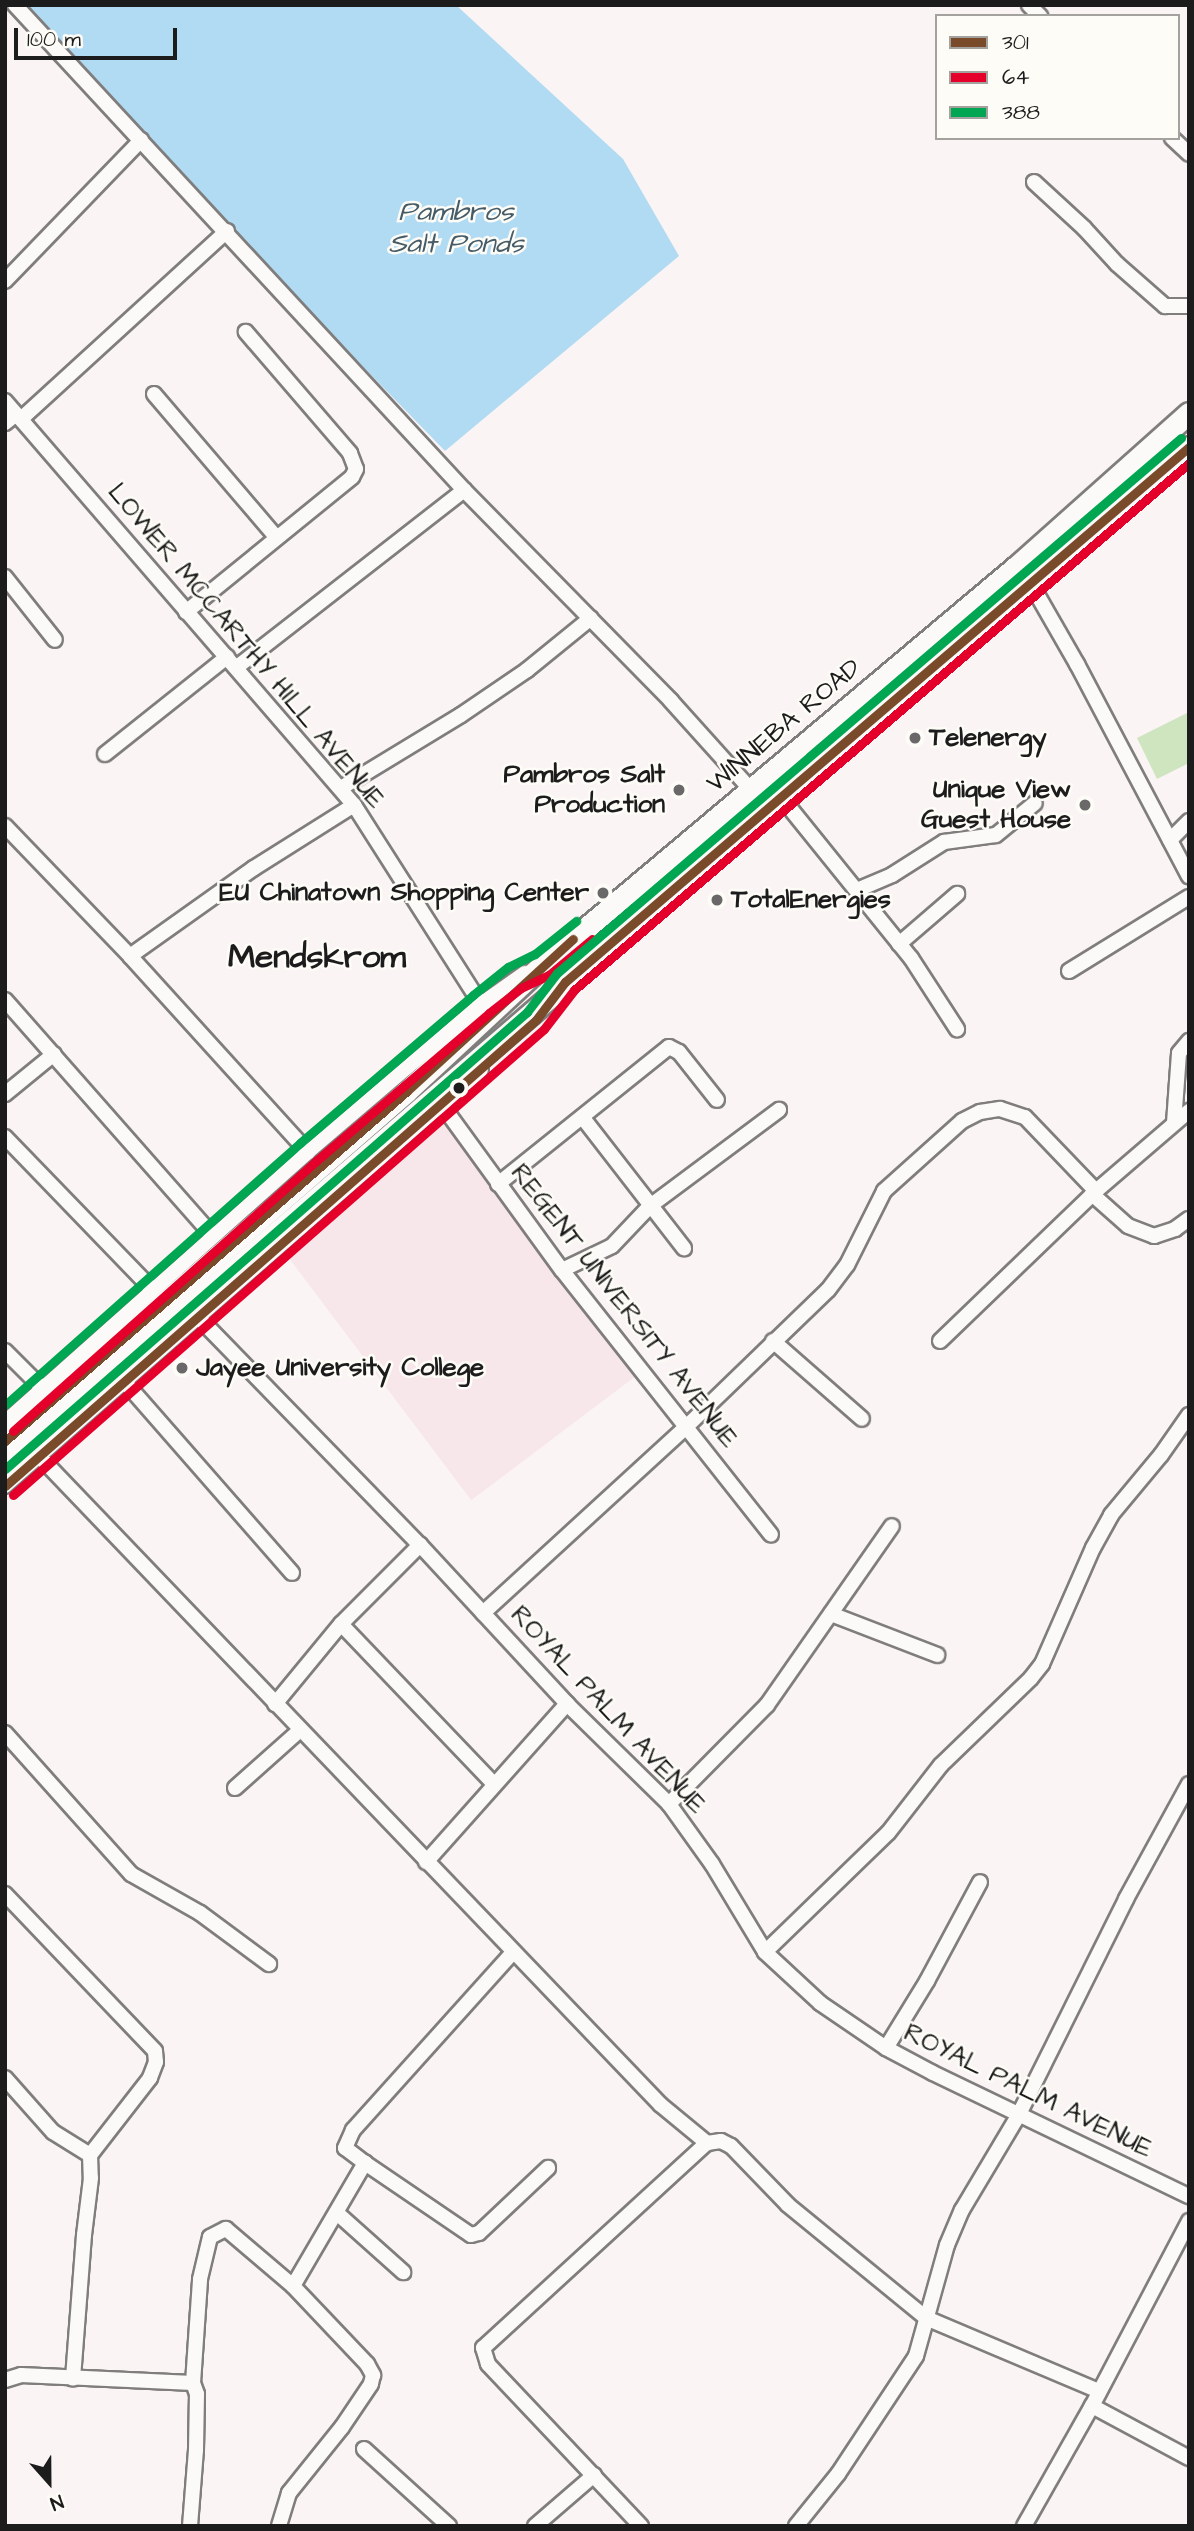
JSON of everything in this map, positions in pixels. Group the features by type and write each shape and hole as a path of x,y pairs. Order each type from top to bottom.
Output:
{"highway":[{"name":"WINNEBA ROAD","path":"5,1441 407,1091 542,965 1017,566 1189,413"},
{"name":"WINNEBA ROAD","path":"5,1466 1189,447"},
{"path":"862,696 876,698 884,711"}],"street":[{"path":"15,5 464,490 591,618 751,790"},
{"path":"5,281 141,140"},
{"path":"1174,140 1189,154"},
{"path":"1034,182 1084,228 1116,264 1165,306 1189,306"},
{"path":"14,419 227,231"},
{"path":"186,612 352,477 356,469 350,453 246,332"},
{"path":"153,394 277,538"},
{"name":"LOWER MCCARTHY HILL AVENUE","path":"5,401 14,419 341,788 481,1004"},
{"path":"105,754 464,490"},
{"path":"5,577 55,640"},
{"path":"1030,582 1077,664 1189,876"},
{"path":"341,788 461,715 527,670 591,618"},
{"path":"781,797 899,944 957,1029"},
{"path":"857,890 892,875 944,842 996,835 1035,803"},
{"path":"130,956 254,868 354,805"},
{"path":"1170,840 1189,821"},
{"path":"5,826 130,956 308,1152"},
{"path":"899,944 957,894"},
{"path":"1069,971 1189,897"},
{"path":"5,1422 308,1152 481,1004 515,977 542,965"},
{"path":"5,1486 442,1105 536,1020 565,982"},
{"path":"5,1000 213,1236"},
{"path":"1174,1123 1179,1053 1189,1041"},
{"path":"498,1184 672,1046 717,1100"},
{"path":"5,1094 54,1054"},
{"name":"REGENT UNIVERSITY AVENUE","path":"442,1105 562,1270 771,1535"},
{"path":"483,1613 685,1427 828,1290 847,1265 884,1191 946,1132 980,1112 1000,1109 1025,1117 1128,1226 1154,1236 1175,1229 1189,1219"},
{"path":"562,1270 601,1253 650,1206 779,1110"},
{"path":"940,1340 1094,1193 1189,1111"},
{"path":"583,1118 684,1248"},
{"path":"5,1137 153,1290"},
{"name":"ROYAL PALM AVENUE","path":"197,1316 420,1545 567,1704 669,1804 712,1864 765,1952 820,2003 886,2048 1018,2116 1189,2196"},
{"path":"773,1341 862,1419"},
{"path":"5,1351 42,1388"},
{"path":"124,1381 292,1573"},
{"path":"765,1952 888,1833 941,1765 1031,1678 1042,1664 1111,1515 1161,1455 1189,1415"},
{"path":"38,1455 513,1952 662,2105 707,2143"},
{"path":"669,1804 767,1705 892,1525"},
{"path":"275,1704 341,1624 420,1545"},
{"path":"831,1614 937,1656"},
{"path":"341,1624 494,1784"},
{"path":"426,1862 567,1704"},
{"path":"234,1788 300,1730"},
{"path":"5,1734 131,1874 200,1913 269,1964"},
{"path":"796,2526 838,2474 916,2357 947,2245 962,2210 1018,2116 1126,1899 1189,1784"},
{"path":"886,2048 927,1981 981,1882"},
{"path":"5,1894 155,2051 155,2069 150,2078 90,2155 91,2178 84,2235 74,2379"},
{"path":"513,1952 353,2130 345,2148 471,2235 479,2232 548,2168"},
{"path":"5,2078 52,2132 90,2155"},
{"path":"638,2525 488,2364 483,2348 707,2143 721,2141 732,2146 788,2205 926,2319 1099,2391"},
{"path":"293,2286 365,2163"},
{"path":"337,2213 403,2272"},
{"path":"1024,2526 1092,2406 1189,2221"},
{"path":"190,2526 196,2450 197,2394 193,2383 200,2278 210,2237 226,2229 293,2286 367,2364 373,2375 371,2384 342,2427 289,2493 279,2526"},
{"path":"5,2380 21,2375 193,2383"},
{"path":"1092,2406 1189,2458"},
{"path":"364,2449 449,2526"},
{"path":"536,2526 594,2475"}],"shaded area":[{"path":"441,1116 637,1376 471,1500 276,1241"}],"green space":[{"path":"1189,712 1189,763 1157,779 1137,738"}],"water":[{"name":"Pambros Salt Ponds","path":"11,5 456,5 623,159 679,256 445,451"}],"transit line":[{"name":"388","path":"5,1469 527,1012 557,973 1181,438"},
{"name":"301","path":"5,1486 536,1020 565,982 1189,447"},
{"name":"64","path":"13,1495 544,1029 574,990 1189,463"},
{"name":"388","path":"5,1405 300,1143 473,995 508,967 535,954 576,921"},
{"name":"301","path":"5,1441 407,1091 573,939"},
{"name":"64","path":"13,1431 316,1161 489,1013 521,988 549,975 592,939"}],"place":[{"name":"Telenergy","path":"915,738"},
{"name":"Pambros Salt Production","path":"679,790"},
{"name":"Unique View Guest House","path":"1085,805"},
{"name":"EU Chinatown Shopping Center","path":"603,893"},
{"name":"TotalEnergies","path":"717,900"},
{"name":"Jayee University College","path":"182,1368"}],"district":[{"name":"Mendskrom","path":"317,958"}]}
